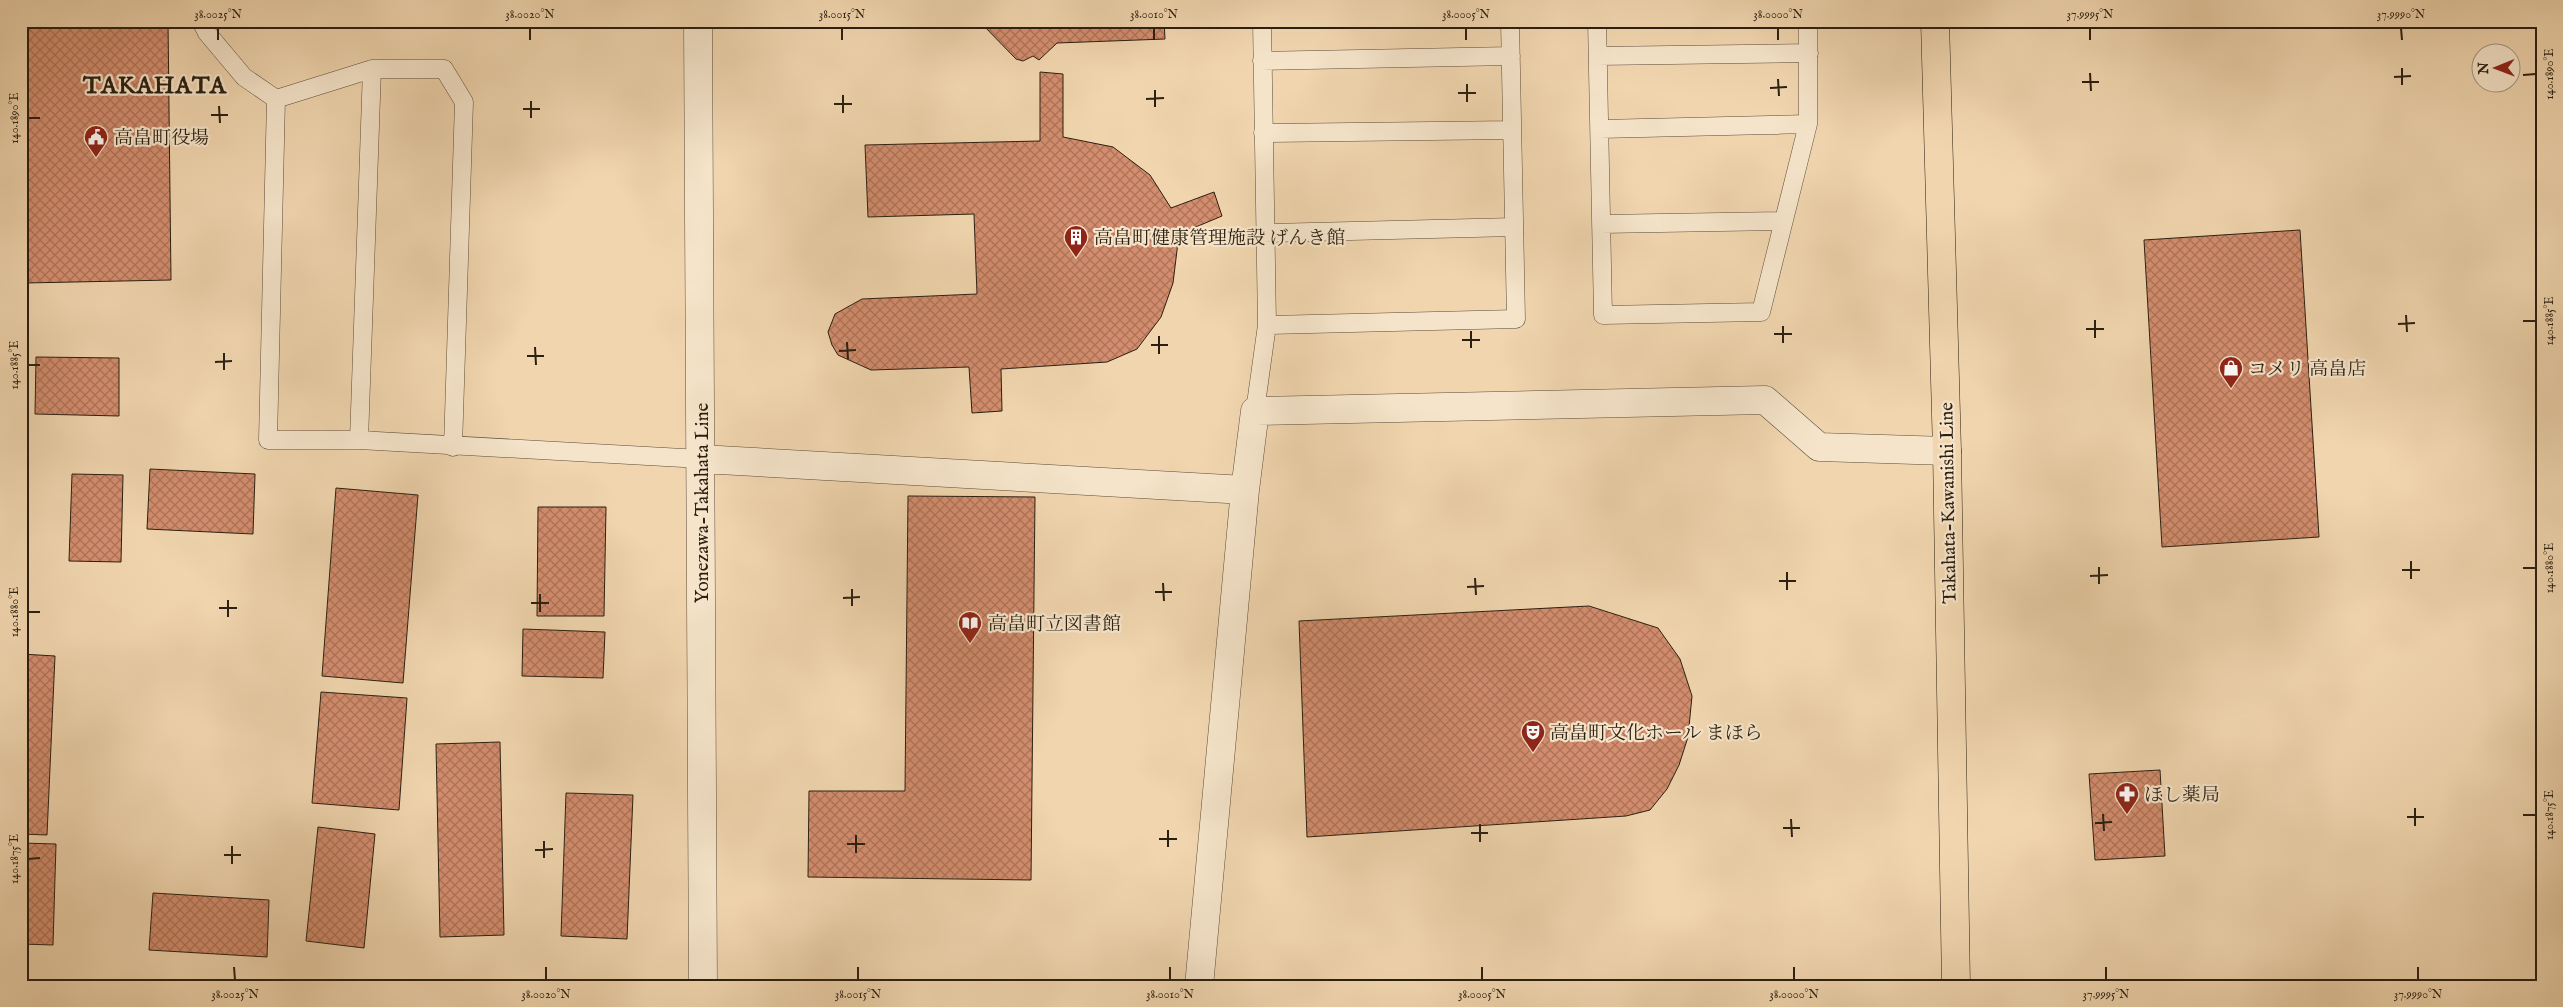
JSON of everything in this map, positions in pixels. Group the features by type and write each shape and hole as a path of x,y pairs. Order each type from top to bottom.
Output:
{"main road":[{"name":"Takahata-Kawanishi Line","path":"1935,21 1946,451 1956,986"}],"street":[{"name":"Yonezawa-Takahata Line","path":"698,21 703,986"},
{"path":"1199,986 1245,490 1255,411 1765,400 1819,447 1946,451"},
{"path":"701,459 1245,490"}],"lane":[{"path":"201,21 207,34 244,77 276,99"},
{"path":"1255,411 1267,324 1262,21"},
{"path":"1267,324 1516,319 1510,21"},
{"path":"1597,21 1603,315 1761,312 1808,124 1808,21"},
{"path":"1598,56 1809,53"},
{"path":"1262,62 1511,56"},
{"path":"276,99 372,69 444,69 464,102 453,447"},
{"path":"359,440 372,69"},
{"path":"276,99 268,440 359,440 453,447 701,459"},
{"path":"1600,129 1808,124"},
{"path":"1264,133 1512,130"},
{"path":"1601,224 1784,221"},
{"path":"1265,233 1514,227"}],"building":[{"name":"高畠町役場","path":"21,21 168,21 171,280 25,283"},
{"path":"979,21 1164,21 1165,39 1057,43 1039,60 1033,56 1023,61 1016,59"},
{"name":"高畠町健康管理施設 げんき館","path":"1040,72 1063,74 1063,137 1113,147 1150,175 1171,208 1214,192 1222,216 1179,234 1173,283 1161,317 1137,349 1107,362 1001,369 1002,411 972,413 969,367 871,370 838,355 832,345 828,332 835,314 862,299 977,294 974,214 868,217 865,145 1040,141"},
{"name":"コメリ 高畠店","path":"2300,230 2319,537 2162,547 2144,240"},
{"path":"36,357 119,358 119,416 35,414"},
{"path":"150,469 255,474 253,534 147,529"},
{"path":"72,474 123,475 121,562 69,561"},
{"path":"336,488 418,495 403,683 322,676"},
{"name":"高畠町立図書館","path":"908,496 1035,497 1031,880 808,877 809,791 905,791"},
{"path":"538,507 606,507 604,616 537,616"},
{"path":"1589,606 1658,628 1680,659 1692,696 1688,737 1679,765 1667,789 1650,810 1626,816 1307,837 1299,621"},
{"path":"523,629 605,632 603,678 522,676"},
{"path":"21,654 55,656 47,835 21,834"},
{"path":"321,692 407,698 399,810 312,803"},
{"path":"500,742 504,935 440,937 436,744"},
{"name":"ほし薬局","path":"2160,770 2165,856 2095,860 2089,774"},
{"path":"566,793 633,795 627,939 561,936"},
{"path":"318,827 375,834 364,948 306,941"},
{"path":"21,843 56,844 53,945 21,944"},
{"path":"153,893 269,900 267,957 149,950"}],"place":[{"name":"高畠町役場","path":"96,158"},
{"name":"高畠町健康管理施設 げんき館","path":"1076,258"},
{"name":"コメリ 高畠店","path":"2231,389"},
{"name":"高畠町立図書館","path":"970,644"},
{"name":"高畠町文化ホール まほら","path":"1533,753"},
{"name":"ほし薬局","path":"2127,815"}],"district":[{"name":"TAKAHATA","path":"155,85"}]}
